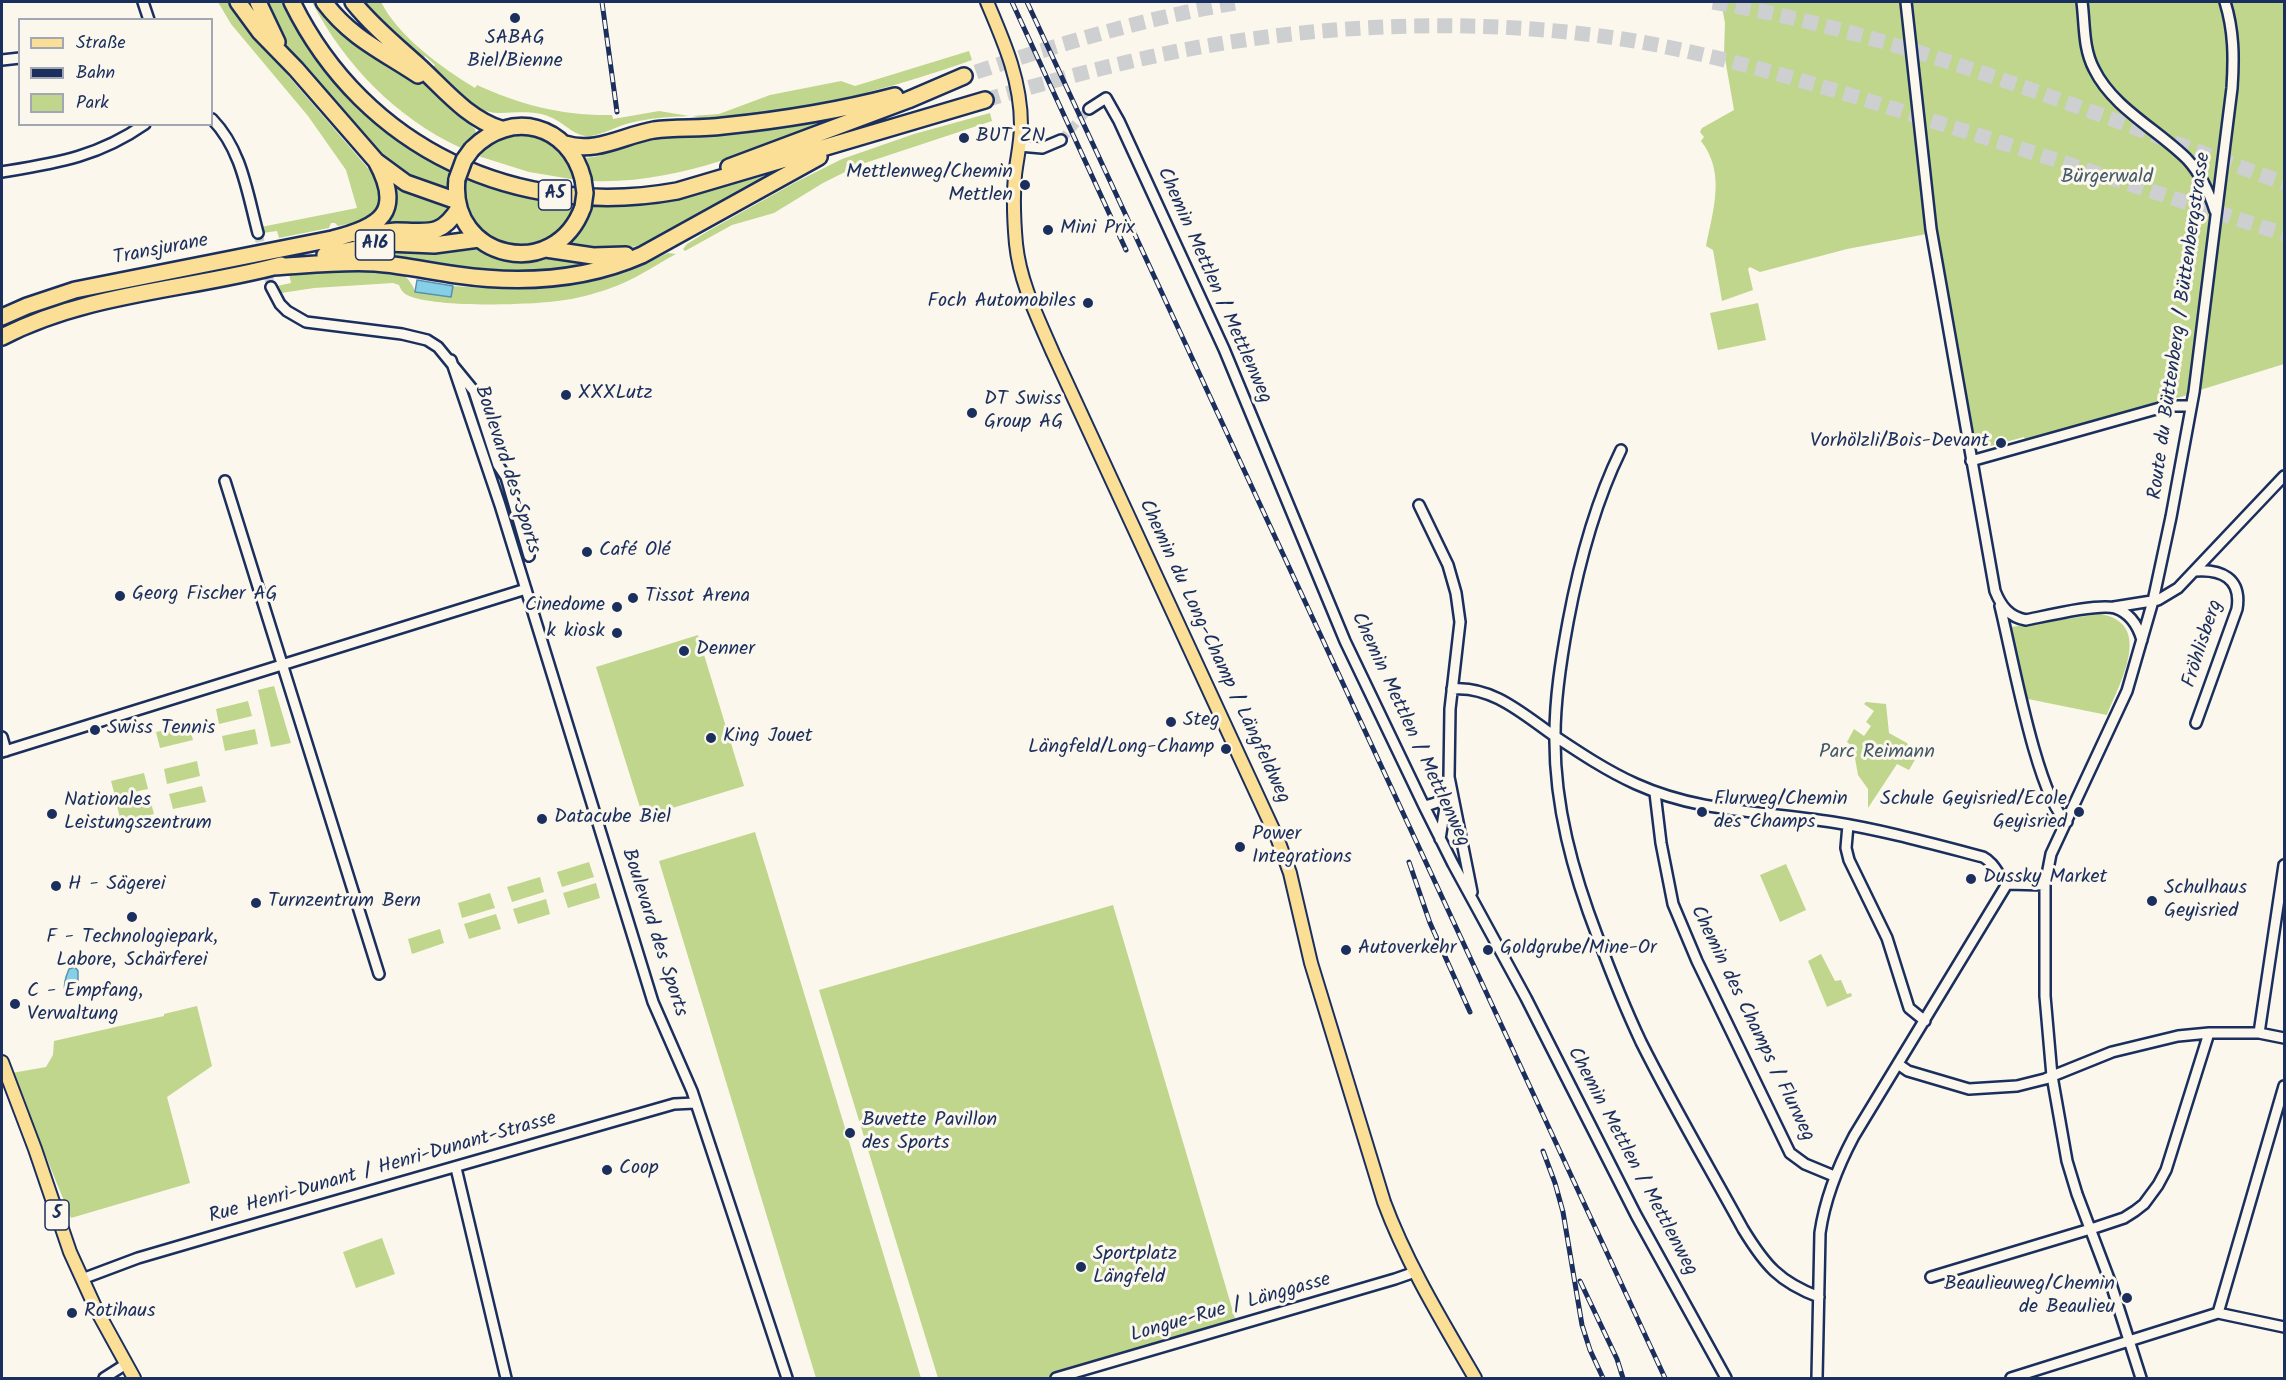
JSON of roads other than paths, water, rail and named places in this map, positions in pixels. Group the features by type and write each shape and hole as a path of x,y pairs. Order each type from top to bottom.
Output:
{"highway":[{"path":"238,2 256,27 376,160 406,183 458,205"},
{"path":"258,2 271,31 296,69"},
{"name":"A5","path":"292,2 314,41 338,74 365,102 395,127 429,151 459,167 502,183 534,191 594,198 658,195 708,183 985,100"},
{"name":"A5","path":"303,2 327,44 347,70 383,106 409,126 439,145 481,165 527,180 561,186 623,189 676,181 714,171 855,120 970,74 862,105 798,118 720,127 658,130 590,147 565,144"},
{"path":"324,2 354,34 448,94"},
{"path":"353,2 378,29 448,94 480,121 501,129"},
{"path":"523,126 554,135 565,144 578,162 585,193 583,207 577,221 566,235 546,249 528,254 513,254 499,250 479,239 468,227 458,205 457,178 464,160 472,149 484,137 501,129 523,126"},
{"path":"273,267 331,262 364,262 483,278 548,279 578,275 630,260 669,241 811,161 886,131"},
{"path":"332,239 370,226 380,219 386,209 389,197 388,185 376,160"},
{"name":"A16","path":"332,239 383,232 432,232 448,224 458,205"},
{"name":"Transjurane","path":"2,317 51,297 332,239"},
{"name":"A16","path":"273,267 380,244 434,245 479,239"},
{"path":"546,249 593,256 616,256 640,252 669,241"},
{"name":"Transjurane","path":"2,337 63,311 273,267"}],"main road":[{"name":"Chemin du Long-Champ / Längfeldweg","path":"987,2 1016,76 1021,125 1015,177 1014,222 1016,246 1026,289 1053,353 1283,852 1311,963 1396,1235 1475,1378"},
{"name":"5","path":"2,1062 70,1252 134,1378"}],"street":[{"path":"143,2 147,18"},
{"path":"1906,2 1931,229 1995,591 2034,751 2054,805 2067,822"},
{"path":"2082,2 2084,36 2088,54 2104,85 2118,100 2186,158 2210,195 2217,215"},
{"name":"Route du Büttenberg / Büttenbergstrasse","path":"2141,1378 2067,1161 2052,1076 2045,996 2045,885 2051,854 2119,710 2153,601 2171,517 2191,405 2232,88 2234,53 2225,2"},
{"path":"2,60 18,58"},
{"name":"Chemin Mettlen / Mettlenweg","path":"1089,109 1106,98 1119,121 1224,349 1345,641 1424,806 1526,998 1636,1215 1726,1378"},
{"path":"213,120 226,135 236,153 258,233"},
{"path":"2,172 53,164 98,151 115,144 142,126"},
{"path":"1019,146 1042,148 1061,140"},
{"path":"271,287 280,304 306,322 414,336 438,346 474,391 498,465 506,477 529,556"},
{"name":"Boulevard des Sports","path":"451,360 500,506 653,1002 681,1062 696,1103 787,1378"},
{"path":"1971,461 2167,406 2191,405"},
{"path":"1621,450 1588,532 1559,672 1555,736 1557,773 1569,854 1610,970 1641,1042 1743,1229 1759,1255 1777,1275 1798,1290 1819,1297"},
{"name":"Fröhlisberg","path":"1999,602 2011,615 2026,620 2096,608 2113,608 2165,597 2194,571 2284,476"},
{"path":"225,481 379,975"},
{"path":"1419,505 1448,565 1456,593 1460,622 1452,688 1449,777 1440,838"},
{"name":"Fröhlisberg","path":"2194,571 2218,572 2228,577 2239,598 2196,723"},
{"path":"2,737 4,751 526,589"},
{"path":"2113,608 2123,612 2134,622 2142,640"},
{"path":"1452,688 1467,687 1501,700 1610,771 1655,792 1720,810 1848,825 1983,857 1992,863 2007,884 2045,885"},
{"path":"1449,777 1476,906"},
{"name":"Chemin des Champs / Flurweg","path":"1655,792 1660,843 1673,904 1697,961 1790,1153 1804,1164 1834,1176"},
{"path":"1424,806 1439,803 1447,795"},
{"path":"1848,825 1846,848 1849,860 1887,938 1909,1008 1925,1021"},
{"path":"2259,1033 2284,865"},
{"path":"1817,1378 1820,1233 1823,1212 1834,1176 1854,1136 2007,884"},
{"path":"1898,1064 1908,1071 1969,1089 2017,1086 2052,1076 2112,1052 2146,1042 2209,1033 2259,1033 2284,1038"},
{"path":"1931,1277 2124,1218 2144,1204 2152,1195 2166,1170 2209,1033"},
{"path":"2218,1313 2284,1086"},
{"name":"Rue Henri-Dunant / Henri-Dunant-Strasse","path":"82,1279 138,1258 674,1104 696,1103"},
{"path":"456,1168 506,1378"},
{"name":"Longue-Rue / Länggasse","path":"1056,1378 1395,1280 1415,1272"},
{"path":"2011,1378 2218,1313 2284,1327"},
{"path":"104,1378 126,1364"}],"water":[{"path":"417,280 453,286 451,297 415,292"},
{"path":"75,967 78,971 78,986 89,992 89,997 75,996 65,991 69,969"}],"tunnel":[{"path":"976,72 1108,31 1242,2"},
{"path":"1713,2 1787,17 1931,56 2073,105 2284,183"},
{"path":"985,100 1150,57 1206,46 1312,32 1366,28 1474,26 1582,34 1674,48 1788,77 1864,99 2284,234"},
{"path":"1061,140 1089,109"},
{"path":"258,233 271,287"}],"railway":[{"path":"602,2 617,112"},
{"path":"1012,2 1126,250"},
{"path":"1027,2 1665,1378"},
{"path":"1409,862 1430,923 1470,1012"},
{"path":"1543,1151 1563,1212 1582,1325 1603,1378"},
{"path":"1580,1281 1617,1359 1623,1378"}],"place":[{"name":"SABAG Biel/Bienne","path":"515,18"},
{"name":"BUT ZN","path":"964,138"},
{"name":"Mettlenweg/Chemin Mettlen","path":"1025,185"},
{"name":"Mini Prix","path":"1048,230"},
{"name":"Foch Automobiles","path":"1088,303"},
{"name":"XXXLutz","path":"566,395"},
{"name":"DT Swiss Group AG","path":"972,413"},
{"name":"Vorhölzli/Bois-Devant","path":"2001,443"},
{"name":"Café Olé","path":"587,552"},
{"name":"Georg Fischer AG","path":"120,596"},
{"name":"Tissot Arena","path":"633,598"},
{"name":"Cinedome","path":"617,607"},
{"name":"k kiosk","path":"617,633"},
{"name":"Denner","path":"684,651"},
{"name":"Steg","path":"1171,722"},
{"name":"Swiss Tennis","path":"95,730"},
{"name":"King Jouet","path":"711,738"},
{"name":"Längfeld/Long-Champ","path":"1226,749"},
{"name":"Flurweg/Chemin des Champs","path":"1702,812"},
{"name":"Schule Geyisried/Ecole Geyisried","path":"2079,812"},
{"name":"Nationales Leistungszentrum","path":"52,814"},
{"name":"Datacube Biel","path":"542,819"},
{"name":"Power Integrations","path":"1240,847"},
{"name":"Dussky Market","path":"1971,879"},
{"name":"H - Sägerei","path":"56,886"},
{"name":"Schulhaus Geyisried","path":"2152,901"},
{"name":"Turnzentrum Bern","path":"256,903"},
{"name":"F - Technologiepark, Labore, Schärferei","path":"132,917"},
{"name":"Autoverkehr","path":"1346,950"},
{"name":"Goldgrube/Mine-Or","path":"1488,950"},
{"name":"C - Empfang, Verwaltung","path":"15,1004"},
{"name":"Buvette Pavillon des Sports","path":"850,1133"},
{"name":"Coop","path":"607,1170"},
{"name":"Sportplatz Längfeld","path":"1081,1267"},
{"name":"Beaulieuweg/Chemin de Beaulieu","path":"2127,1298"},
{"name":"Rotihaus","path":"72,1313"}],"park label":[{"name":"Bürgerwald","path":"2107,179"},
{"name":"Parc Reimann","path":"1877,754"}]}
